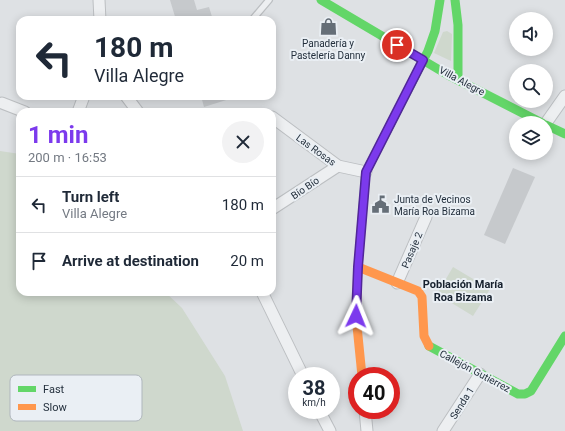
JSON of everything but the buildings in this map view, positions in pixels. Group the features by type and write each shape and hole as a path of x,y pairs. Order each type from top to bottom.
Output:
{"street":[{"path":"99,0 100,16"},
{"name":"Villa Alegre","path":"321,0 458,80 528,116"},
{"path":"440,0 447,24 458,80"},
{"path":"361,367 356,316 358,267 366,172 432,41 447,24 456,0"},
{"path":"551,116 565,96"},
{"path":"2,103 16,108"},
{"name":"Las Rosas","path":"276,120 338,166 366,172"},
{"path":"553,128 565,134"},
{"name":"Bío Bío","path":"276,207 338,166"},
{"name":"Pasaje 2","path":"398,283 426,218"},
{"name":"Callejón Gutierrez","path":"358,267 418,291 422,297 424,336 430,347 518,394 523,395 530,391 565,336"},
{"path":"264,296 299,367"},
{"name":"Senda 1","path":"443,431 480,374"},
{"path":"324,419 330,431"},
{"path":"366,419 367,431"}],"lane":[{"path":"255,16 269,0"}],"shaded area":[{"path":"447,31 452,34 451,61 434,53 443,32"},
{"path":"0,151 16,153 16,296 169,296 182,308 225,376 243,431 0,431"},
{"path":"453,267 490,289 473,316 437,294"}],"traffic: fast":[{"path":"321,0 448,75 528,116"},
{"path":"363,207 366,172 428,51 435,31 440,0"},
{"path":"455,0 458,25 458,80"},
{"path":"553,128 565,134"},
{"path":"429,346 518,394 525,394 531,391 565,336"}],"traffic: slow":[{"path":"361,367 356,316 363,207"},
{"path":"358,267 418,291 422,297 424,336 429,346"}],"place":[{"name":"Panadería y Pastelería Danny","path":"328,26"},
{"name":"Junta de Vecinos María Roa Bizama","path":"381,205"}],"district":[{"name":"Población María Roa Bizama","path":"463,290"}],"route":[{"path":"356,316 358,267 366,172 423,60 397,45"}]}
